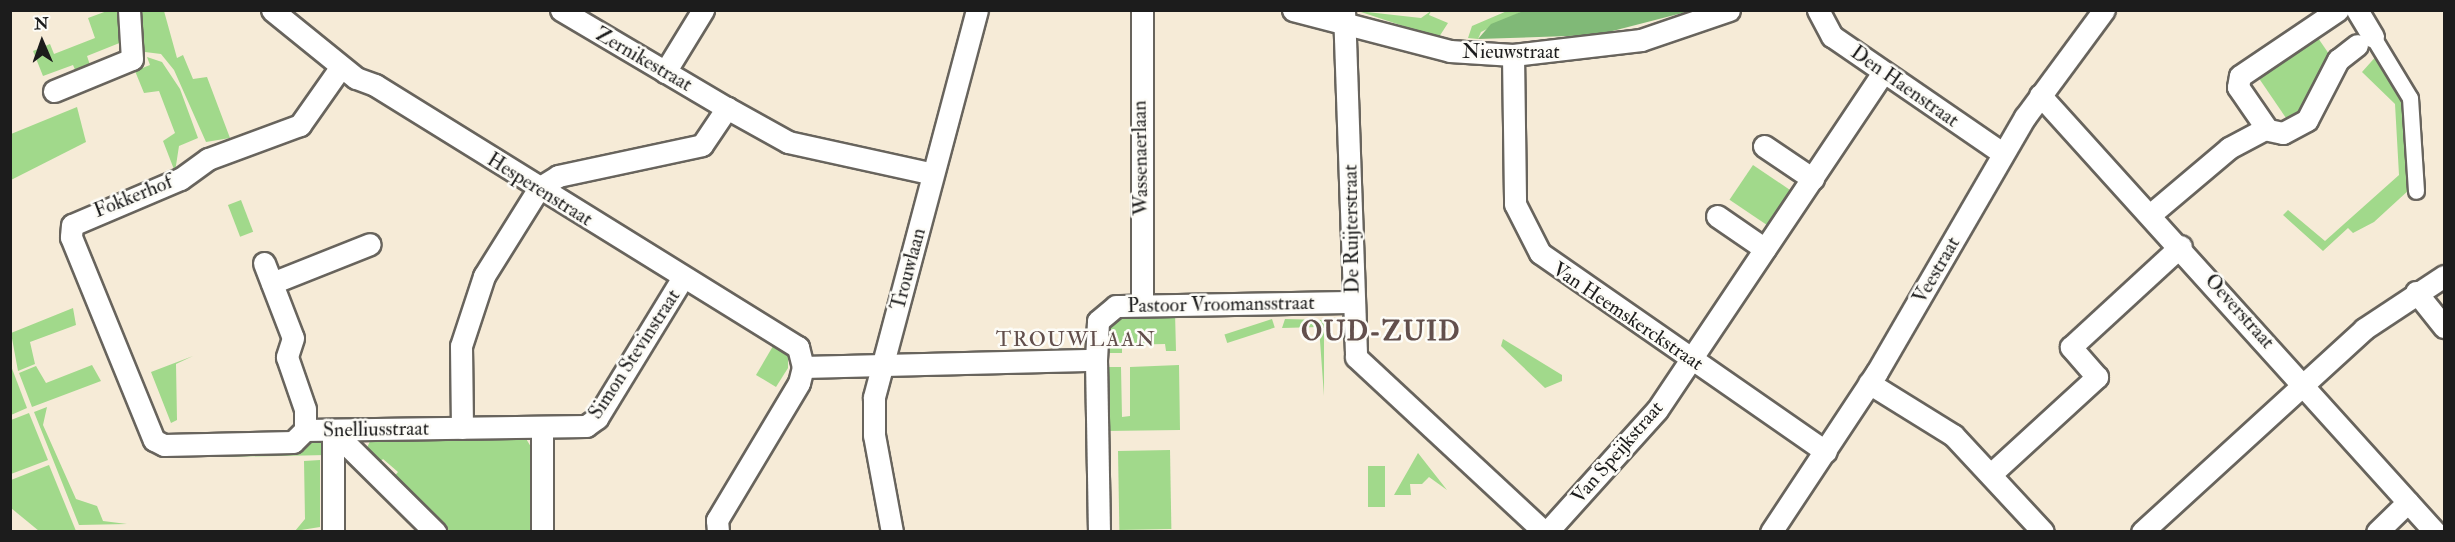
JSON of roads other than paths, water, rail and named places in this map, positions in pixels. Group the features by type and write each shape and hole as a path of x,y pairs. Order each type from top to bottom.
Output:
{"street":[{"path":"54,91 132,59 129,10"},
{"name":"Hesperenstraat","path":"272,10 340,68 539,188 682,279 792,341 803,367"},
{"name":"Zernikestraat","path":"561,10 788,142 933,174"},
{"path":"665,72 703,10"},
{"name":"Trouwlaan","path":"892,531 873,426 882,365 977,10"},
{"name":"Wassenaerlaan","path":"1142,10 1142,305"},
{"name":"Nieuwstraat","path":"1293,10 1344,17 1450,51 1513,55 1641,40 1729,10"},
{"name":"Den Haenstraat","path":"1818,10 1829,33 2002,153"},
{"name":"Veestraat","path":"1773,531 1869,383 2002,153 2040,94 2104,10"},
{"path":"2267,129 2238,87 2240,76 2338,10"},
{"path":"2357,10 2365,41 2410,98 2416,191"},
{"name":"De Ruijterstraat","path":"1344,17 1354,347 1361,364 1545,531"},
{"path":"2151,214 2229,148 2267,129 2287,132 2310,117 2334,65 2365,41"},
{"name":"Van Heemskerckstraat","path":"1513,55 1515,204 1537,248 1826,452"},
{"name":"Fokkerhof","path":"148,431 71,237 72,225 81,217 180,178 199,163 300,125 340,68"},
{"name":"Van Speijkstraat","path":"1545,531 1653,415 1883,72"},
{"name":"Oeverstraat","path":"2040,94 2181,246 2435,531"},
{"path":"462,428 464,336 484,276 539,188 558,176 602,163 702,145 727,108"},
{"path":"1764,146 1813,179"},
{"path":"1717,216 1765,249"},
{"path":"272,283 370,244"},
{"path":"1991,474 2097,377 2071,347 2181,246"},
{"path":"264,263 293,338 287,357 305,409 305,430"},
{"path":"2142,531 2374,321 2416,292 2445,276"},
{"name":"Simon Stevinstraat","path":"542,429 592,424 682,279"},
{"path":"2416,292 2445,327"},
{"name":"Pastoor Vroomansstraat","path":"1096,360 1096,328 1102,313 1142,305 1352,302"},
{"path":"718,531 717,520 796,389 803,367 1096,360 1099,531"},
{"path":"1869,383 1948,430 2043,531"},
{"path":"542,429 542,531"},
{"name":"Snelliusstraat","path":"148,431 164,445 293,442 305,430 542,429"},
{"path":"333,431 333,531"},
{"path":"333,431 435,531"},
{"path":"2377,531 2408,502"}],"district":[{"name":"OUD-ZUID","path":"1381,333"},
{"name":"TROUWLAAN","path":"1076,340"}]}
